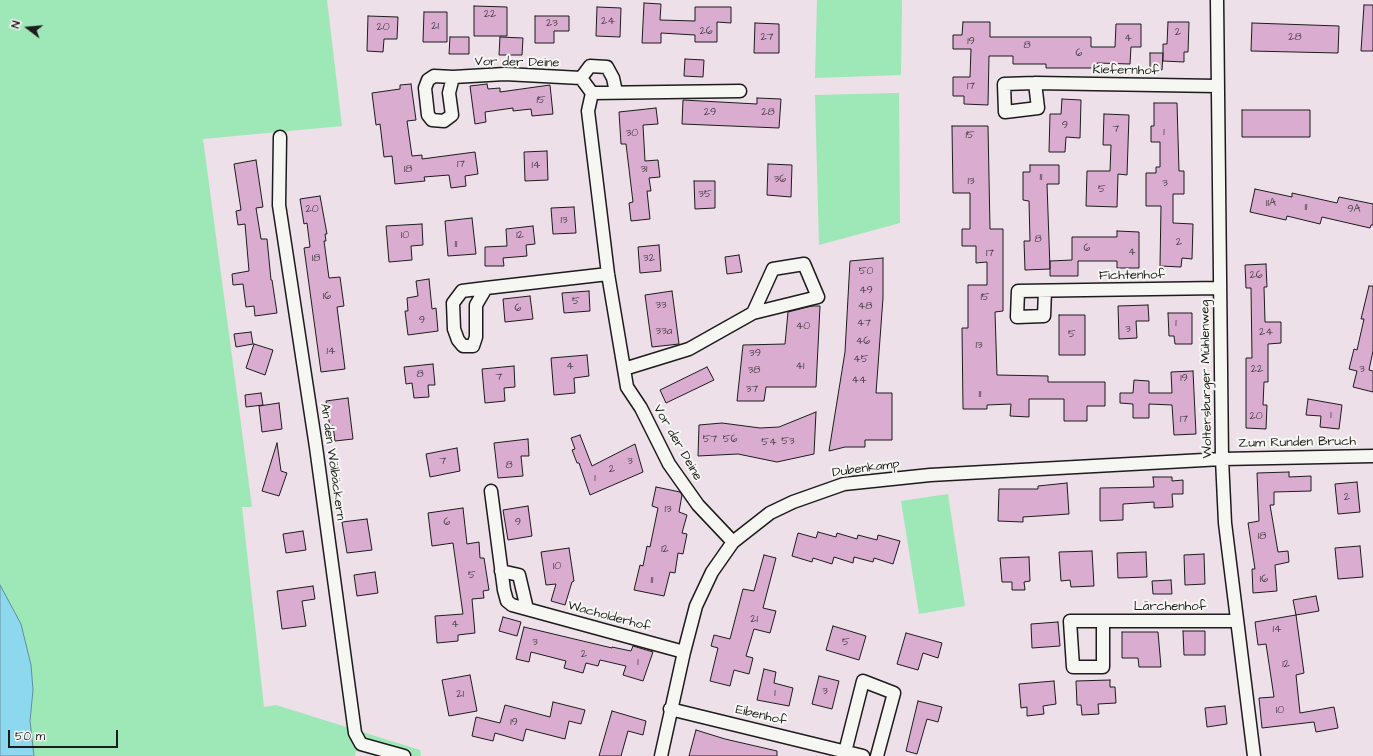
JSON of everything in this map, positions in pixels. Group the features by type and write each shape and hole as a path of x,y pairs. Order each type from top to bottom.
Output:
{"street":[{"name":"Woltersburger Mühlenweg","path":"1217,0 1217,86 1220,164 1219,288 1222,458 1225,523 1254,756"},
{"path":"616,92 613,78 607,67 590,66 581,78 592,93 740,91"},
{"name":"Vor der Deine","path":"452,77 505,74 581,78"},
{"name":"Kiefernhof","path":"1035,83 1217,86"},
{"name":"Vor der Deine","path":"592,93 588,110 608,274 627,387 641,408 669,464 698,506 733,542"},
{"name":"An den Wölbäckern","path":"280,137 279,205 316,448 355,733 361,744 404,756"},
{"path":"624,369 689,349 753,313 818,296 804,264 773,269 753,313"},
{"path":"486,288 476,305 476,337 473,346 463,346 458,340 454,329 454,303 462,291 486,288 608,274"},
{"name":"Fichtenhof","path":"1045,291 1219,288"},
{"name":"Zum Runden Bruch","path":"1222,458 1373,456"},
{"name":"Dubenkamp","path":"662,756 670,709 696,606 712,572 733,542 770,513 815,493 844,484 930,475 1222,458"},
{"name":"Wacholderhof","path":"491,490 501,571 507,601 512,605 684,652"},
{"path":"501,571 519,575 528,609"},
{"name":"Lärchenhof","path":"1103,621 1104,667 1073,667 1070,621 1103,621 1237,621"},
{"path":"845,752 863,681 894,693 877,756"},
{"name":"Eibenhof","path":"670,709 863,756"}],"green space":[{"path":"0,0 327,0 342,126 203,139 252,507 242,507 264,707 276,705 420,750 421,756 375,756 356,751 355,756 34,756 30,721 33,690 31,665 21,624 0,585"},
{"path":"817,0 902,0 901,75 815,78"},
{"path":"899,93 900,223 819,245 815,95"},
{"path":"948,494 965,606 919,614 901,501"}],"water":[{"path":"0,585 21,624 31,665 33,690 30,721 34,756 0,756"}],"building":[{"path":"644,3 661,4 660,20 695,21 695,7 731,7 731,23 717,22 717,42 695,42 695,35 661,33 661,43 642,43"},
{"path":"1364,5 1373,5 1373,51 1361,51"},
{"path":"474,6 507,7 507,36 474,36"},
{"path":"597,7 621,8 620,37 596,36"},
{"path":"424,12 447,12 447,42 423,42"},
{"path":"368,16 398,17 397,39 384,39 383,52 367,51"},
{"path":"535,16 569,16 569,31 554,31 554,43 535,43"},
{"path":"963,22 990,22 990,37 1091,37 1091,47 1115,47 1116,24 1141,24 1141,47 1131,47 1130,64 1097,63 1097,68 1046,68 1046,64 1013,64 1013,56 989,56 988,105 964,104 964,96 953,96 953,77 970,77 971,49 953,49 953,35 962,35"},
{"path":"1168,22 1189,22 1188,52 1184,52 1184,62 1163,61 1163,44 1167,44"},
{"path":"755,23 779,24 779,53 754,53"},
{"path":"1252,23 1339,26 1338,53 1251,51"},
{"path":"450,37 469,37 469,54 449,54"},
{"path":"500,37 523,38 522,55 499,55"},
{"path":"1150,53 1163,53 1162,70 1150,70"},
{"path":"685,59 704,60 703,77 684,76"},
{"path":"411,84 416,120 407,121 412,156 422,155 422,159 475,152 478,174 465,176 466,186 451,188 449,175 424,177 425,181 395,184 392,156 384,157 380,124 376,125 372,93 400,89 400,85"},
{"path":"487,84 488,89 500,88 500,92 550,85 553,114 532,116 531,109 513,111 513,108 485,112 486,122 475,124 470,86"},
{"path":"757,98 781,99 779,128 682,124 683,100 757,104"},
{"path":"1062,99 1081,100 1080,138 1066,137 1065,152 1049,152 1050,114 1061,114"},
{"path":"1154,103 1177,103 1179,171 1184,171 1184,194 1173,194 1173,223 1193,224 1192,259 1182,258 1181,267 1160,266 1161,206 1146,206 1146,173 1156,173 1156,167 1160,167 1160,142 1151,142 1151,126 1154,126"},
{"path":"656,108 658,124 643,125 645,161 658,160 660,177 649,178 651,191 647,191 650,219 631,221 629,203 633,202 626,144 621,144 619,112"},
{"path":"1242,110 1310,110 1310,137 1242,137"},
{"path":"1104,114 1129,115 1127,175 1118,174 1117,207 1086,206 1087,171 1110,171 1111,145 1103,145"},
{"path":"952,126 988,126 990,229 1003,229 1003,311 995,312 997,375 1048,376 1048,382 1105,382 1105,406 1087,406 1087,421 1064,421 1064,399 1029,399 1029,417 1010,416 1011,404 987,405 987,409 963,409 962,328 968,328 968,285 987,285 987,262 976,263 976,246 962,246 962,229 970,229 970,193 953,193"},
{"path":"547,151 548,180 525,181 524,152"},
{"path":"256,160 263,207 256,208 261,239 267,239 271,280 277,313 255,316 254,306 246,307 243,284 233,285 232,274 249,271 245,224 238,225 236,211 241,210 234,164"},
{"path":"768,164 792,165 791,197 767,195"},
{"path":"1030,165 1059,165 1059,184 1047,184 1050,269 1025,270 1024,241 1030,241 1029,201 1023,200 1023,172 1030,172"},
{"path":"694,181 715,181 715,208 695,209"},
{"path":"1255,189 1292,197 1292,193 1337,203 1339,197 1373,204 1373,225 1371,225 1370,228 1322,217 1320,224 1287,216 1286,220 1250,212"},
{"path":"320,196 327,234 325,234 326,241 324,241 329,278 340,277 344,306 337,307 345,369 321,372 304,248 310,247 307,223 304,224 300,199"},
{"path":"574,207 576,233 553,234 551,208"},
{"path":"472,218 476,254 448,256 445,221"},
{"path":"422,224 423,245 411,246 412,260 389,262 386,226"},
{"path":"533,226 535,244 526,245 527,256 503,258 504,266 485,266 485,247 507,246 506,229"},
{"path":"1117,231 1139,232 1139,268 1117,268 1117,261 1078,261 1078,276 1050,276 1050,261 1072,260 1072,237 1117,237"},
{"path":"659,245 661,271 640,273 638,247"},
{"path":"739,255 742,272 727,274 725,257"},
{"path":"883,258 883,298 876,393 892,393 892,440 865,440 865,447 845,447 829,451 845,352 850,261"},
{"path":"1266,264 1267,287 1264,287 1265,322 1281,322 1281,343 1268,344 1268,382 1264,382 1263,405 1267,405 1266,429 1246,428 1246,358 1252,358 1251,288 1246,288 1245,265"},
{"path":"429,279 432,309 436,308 438,331 408,335 405,311 408,311 407,298 418,296 416,281"},
{"path":"1369,286 1373,286 1373,351 1369,370 1373,371 1373,392 1353,387 1357,371 1349,369 1354,349 1357,350 1364,319 1361,319"},
{"path":"589,291 590,311 564,313 562,293"},
{"path":"672,291 679,344 652,347 645,295"},
{"path":"530,296 533,319 505,322 503,299"},
{"path":"1148,305 1149,321 1136,321 1137,338 1119,339 1118,306"},
{"path":"812,306 820,306 816,387 766,387 764,401 737,401 743,345 785,344 788,312"},
{"path":"1168,313 1192,313 1192,344 1175,344 1174,336 1169,336"},
{"path":"1059,315 1085,315 1085,355 1059,355"},
{"path":"251,332 253,344 236,347 234,334"},
{"path":"254,344 273,350 265,375 246,368"},
{"path":"587,355 589,376 574,378 575,393 554,395 551,358"},
{"path":"433,364 435,385 428,385 429,397 414,398 412,383 406,384 404,367"},
{"path":"514,366 515,387 504,388 505,401 485,403 482,369"},
{"path":"707,367 714,380 666,403 660,390"},
{"path":"1193,371 1196,434 1174,435 1172,405 1149,404 1149,418 1133,418 1133,404 1120,403 1120,393 1133,393 1134,380 1149,381 1149,393 1172,393 1171,372"},
{"path":"261,393 263,405 246,407 245,395"},
{"path":"348,398 353,439 335,441 333,426 330,427 326,401"},
{"path":"1308,399 1342,405 1339,429 1320,427 1321,416 1306,415"},
{"path":"279,403 282,429 262,432 259,406"},
{"path":"816,412 814,454 777,462 738,454 698,456 699,425 722,423 760,428 779,427"},
{"path":"580,435 592,466 635,444 643,472 590,495 579,463 577,463 572,450 575,449 571,438"},
{"path":"528,439 529,456 521,456 523,476 498,478 494,443"},
{"path":"277,443 281,471 287,473 279,496 262,491"},
{"path":"457,448 460,471 430,477 426,454"},
{"path":"1289,472 1289,477 1311,476 1311,491 1274,492 1274,505 1270,505 1278,552 1288,551 1289,562 1275,565 1277,591 1253,593 1252,569 1255,569 1248,523 1259,521 1257,473"},
{"path":"1153,477 1172,477 1172,481 1183,480 1183,494 1172,494 1173,507 1154,508 1154,502 1123,504 1123,520 1100,521 1100,488 1154,487"},
{"path":"1357,482 1360,512 1338,514 1335,484"},
{"path":"1067,483 1069,514 1023,517 1023,522 998,521 999,489 1038,489 1038,486"},
{"path":"656,487 680,492 682,495 679,512 687,515 682,533 687,534 683,554 678,553 675,573 670,572 664,596 634,590 640,565 643,566 647,546 650,547 658,508 652,506"},
{"path":"528,506 532,536 508,540 503,510"},
{"path":"463,508 467,544 479,542 480,558 484,558 489,590 483,591 484,598 472,599 475,633 458,635 458,641 437,643 435,616 463,614 453,543 432,546 428,513"},
{"path":"367,519 372,550 347,553 342,522"},
{"path":"303,531 306,550 286,553 283,534"},
{"path":"818,532 836,537 837,533 857,539 858,535 877,540 878,535 900,541 893,564 874,558 873,562 854,557 853,563 834,557 832,564 813,558 812,562 792,556 798,533 816,538"},
{"path":"1360,546 1363,577 1338,579 1335,548"},
{"path":"569,548 574,581 572,582 565,605 551,601 556,584 546,585 541,552"},
{"path":"1092,551 1094,586 1071,587 1070,580 1061,581 1059,552"},
{"path":"1146,552 1147,577 1118,578 1117,553"},
{"path":"1204,554 1205,584 1185,585 1184,555"},
{"path":"764,555 776,558 763,608 776,611 770,633 754,629 746,656 753,658 749,674 734,670 730,686 710,681 718,648 711,646 714,635 730,639 743,589 754,591"},
{"path":"1029,557 1030,581 1024,582 1025,590 1012,590 1012,582 1002,582 1000,558"},
{"path":"375,572 378,593 357,596 354,575"},
{"path":"1171,580 1172,594 1153,594 1152,581"},
{"path":"313,586 315,599 302,601 306,626 282,629 277,591"},
{"path":"1316,596 1319,611 1296,615 1293,600"},
{"path":"1296,615 1304,673 1296,675 1300,713 1334,707 1338,728 1316,732 1314,722 1262,728 1259,698 1274,697 1266,644 1258,645 1255,622"},
{"path":"503,617 521,622 517,636 499,631"},
{"path":"1058,622 1060,646 1032,648 1031,624"},
{"path":"833,626 866,636 859,660 826,650"},
{"path":"524,627 612,648 631,651 633,646 653,652 643,681 623,675 626,666 600,660 598,666 586,663 583,673 564,668 566,661 531,652 529,662 516,659"},
{"path":"1183,631 1205,631 1205,655 1184,655"},
{"path":"1122,632 1158,632 1161,667 1139,667 1138,658 1122,658"},
{"path":"906,633 942,643 938,658 923,653 918,670 897,664"},
{"path":"764,669 776,672 774,683 793,688 789,706 757,700"},
{"path":"470,675 477,711 449,716 442,680"},
{"path":"819,676 839,681 832,709 812,704"},
{"path":"1110,680 1110,687 1115,687 1116,703 1098,704 1099,714 1082,715 1081,705 1077,705 1076,681"},
{"path":"1054,681 1056,704 1043,706 1044,714 1027,716 1027,707 1021,708 1019,684"},
{"path":"918,701 942,707 938,722 927,719 917,754 906,751"},
{"path":"553,702 585,710 581,724 569,721 565,739 526,729 523,741 495,733 493,741 472,736 476,717 500,723 505,705 550,717"},
{"path":"1225,706 1227,724 1207,727 1205,708"},
{"path":"612,711 646,721 643,735 628,731 621,756 599,756"},
{"path":"696,730 725,739 777,751 777,756 689,756"}]}
